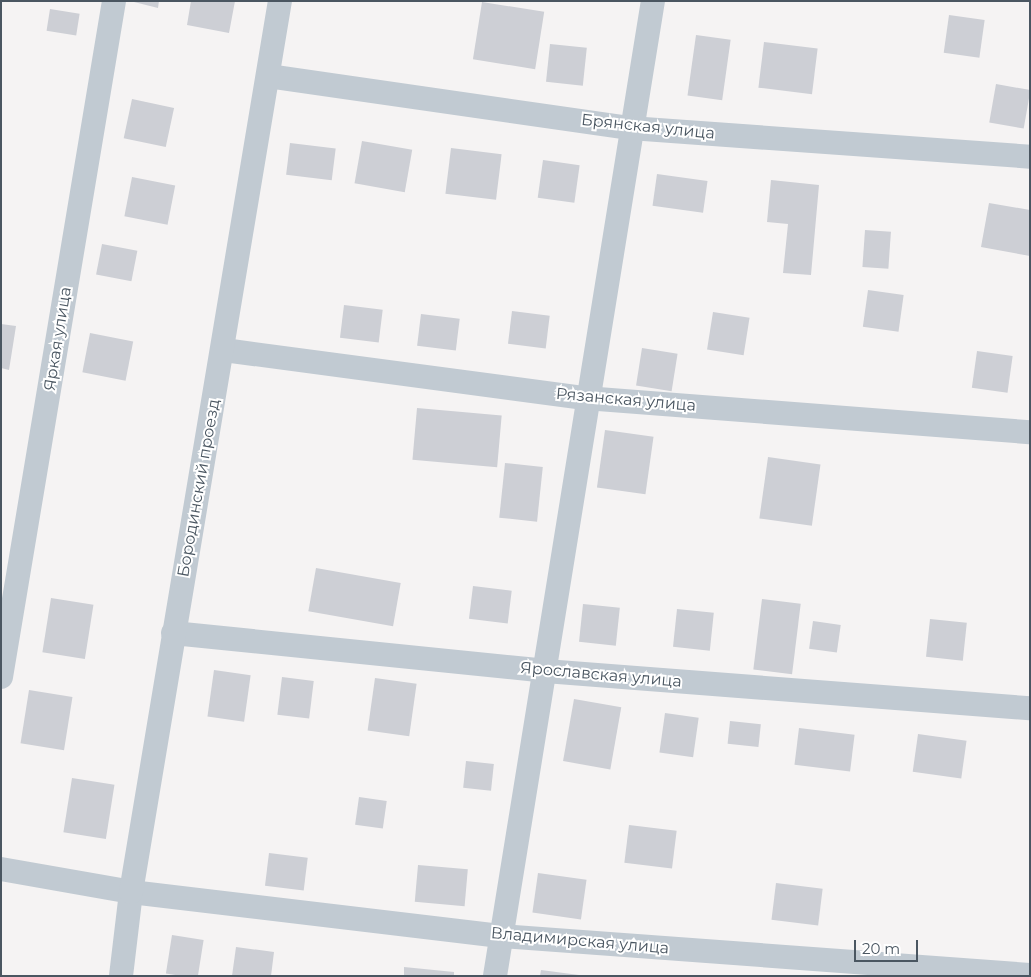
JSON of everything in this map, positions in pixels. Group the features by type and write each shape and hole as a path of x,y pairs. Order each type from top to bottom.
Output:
{"street":[{"name":"Яркая улица","path":"1,677 114,1"},
{"name":"Бородинский проезд","path":"121,976 131,892 174,632 224,350 280,1"},
{"path":"494,976 545,671 585,398 653,1"},
{"name":"Брянская улица","path":"268,76 630,128 1030,158"},
{"name":"Рязанская улица","path":"224,350 585,398 1030,432"},
{"name":"Ярославская улица","path":"174,632 545,671 1030,708"},
{"name":"Владимирская улица","path":"1,869 131,892 502,936 1030,975"}],"building":[{"path":"130,1 159,1 158,8"},
{"path":"191,1 235,1 229,33 187,25"},
{"path":"482,2 544,12 535,69 473,59"},
{"path":"50,9 80,14 76,35 47,31"},
{"path":"949,15 985,20 979,58 944,53"},
{"path":"696,35 731,40 722,100 688,95"},
{"path":"764,42 818,49 812,94 758,88"},
{"path":"550,44 587,48 583,86 546,82"},
{"path":"996,84 1030,90 1024,128 989,122"},
{"path":"132,99 174,108 166,147 124,138"},
{"path":"362,141 412,150 405,192 355,183"},
{"path":"290,143 336,149 332,180 286,175"},
{"path":"451,148 502,154 496,200 445,194"},
{"path":"543,160 580,165 574,203 538,198"},
{"path":"657,174 708,181 703,213 653,206"},
{"path":"132,177 175,185 168,225 124,216"},
{"path":"771,180 819,185 811,275 783,273 788,224 767,222"},
{"path":"989,203 1030,210 1030,256 981,247"},
{"path":"865,230 891,232 888,269 862,267"},
{"path":"102,244 137,251 131,281 96,274"},
{"path":"868,290 904,295 899,332 863,327"},
{"path":"344,305 383,310 379,343 340,338"},
{"path":"512,311 550,316 546,348 508,344"},
{"path":"713,312 750,318 744,355 707,350"},
{"path":"421,314 460,319 456,351 417,346"},
{"path":"1,324 16,326 9,370 1,368"},
{"path":"90,333 133,341 126,381 82,372"},
{"path":"642,348 678,354 672,391 636,386"},
{"path":"977,351 1013,356 1008,393 972,388"},
{"path":"417,408 502,415 497,467 412,460"},
{"path":"605,430 654,437 645,494 597,487"},
{"path":"768,457 820,464 812,526 759,518"},
{"path":"505,463 543,467 537,522 499,518"},
{"path":"316,568 401,583 393,626 308,611"},
{"path":"473,586 512,591 508,624 469,619"},
{"path":"51,598 93,605 85,659 42,652"},
{"path":"762,599 801,604 792,674 753,669"},
{"path":"583,604 620,608 616,646 579,642"},
{"path":"677,609 714,613 710,651 673,647"},
{"path":"930,619 967,623 963,661 926,657"},
{"path":"813,621 841,625 837,653 809,649"},
{"path":"214,670 251,675 244,722 207,717"},
{"path":"282,677 314,681 309,719 277,715"},
{"path":"375,678 417,684 409,736 368,730"},
{"path":"29,690 72,697 64,750 21,743"},
{"path":"574,699 621,707 610,769 563,761"},
{"path":"665,713 699,718 693,757 659,753"},
{"path":"730,721 761,724 758,747 728,744"},
{"path":"799,728 855,735 850,772 794,765"},
{"path":"918,734 967,741 961,778 913,772"},
{"path":"466,761 494,764 491,791 463,788"},
{"path":"72,778 114,785 106,839 63,832"},
{"path":"359,797 387,801 383,829 355,825"},
{"path":"629,825 677,831 672,869 624,863"},
{"path":"269,853 308,858 304,891 265,886"},
{"path":"418,865 468,869 465,906 415,902"},
{"path":"538,873 587,880 581,919 532,913"},
{"path":"776,883 823,889 818,925 771,920"},
{"path":"172,935 204,940 198,976 166,974"},
{"path":"236,947 274,952 271,976 232,976"},
{"path":"404,967 454,972 454,976 404,976"},
{"path":"541,970 579,975 579,976 540,976"}]}
